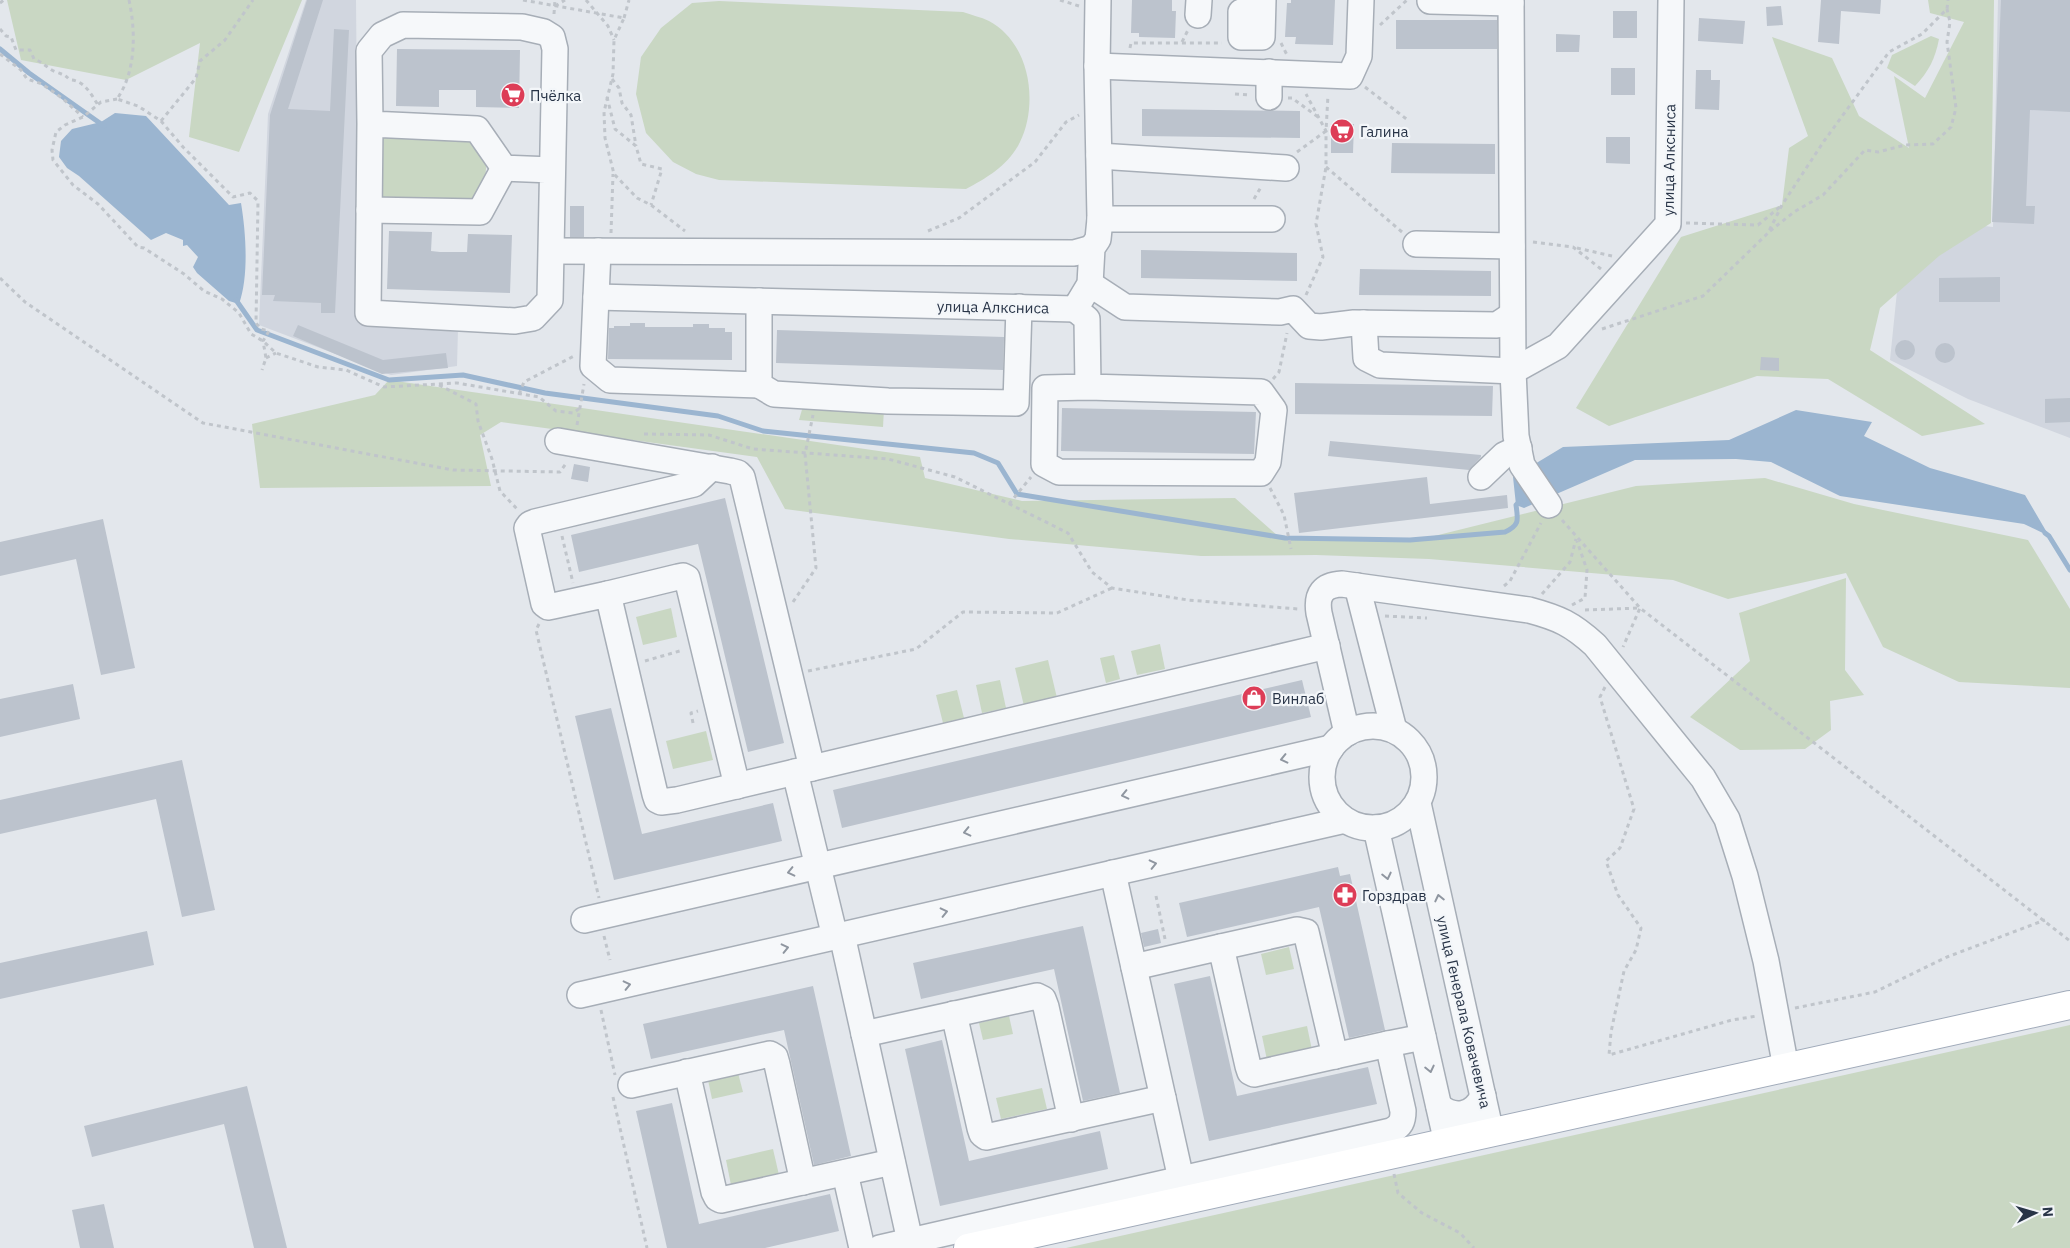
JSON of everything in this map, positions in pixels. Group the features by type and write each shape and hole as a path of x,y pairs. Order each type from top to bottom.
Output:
{"main road":[{"path":"968,1248 2070,1005"}],"street":[{"path":"1088,387 1087,319 1075,309 1090,284 1092,248 1098,239 1100,219 1097,66 1098,0"},
{"path":"1097,66 1128,67 1159,79 1269,84 1296,74 1339,75 1359,56 1361,0"},
{"name":"улица Алксниса","path":"1513,371 1558,346 1668,224 1671,0"},
{"path":"1430,1 1511,1 1512,315 1516,436 1520,457 1549,505"},
{"path":"403,25 522,27 544,32 552,37 556,49 550,300 533,318 515,321 368,313 370,124 369,51 382,35 403,25"},
{"path":"370,124 477,129 504,168"},
{"path":"1099,156 1286,168"},
{"path":"504,168 552,170"},
{"path":"369,210 480,212 504,168"},
{"path":"1100,219 1272,219"},
{"path":"1416,244 1512,243"},
{"path":"552,251 605,244 714,251 1074,253 1092,248"},
{"path":"605,244 596,297 592,366 610,380 759,385 774,394 888,400 1016,403 1019,307"},
{"path":"1090,284 1125,307 1280,312 1293,309 1309,326 1321,327 1364,323 1497,325 1512,315"},
{"name":"улица Алксниса","path":"596,297 1075,309"},
{"path":"759,385 760,301"},
{"path":"1364,323 1366,358 1380,365 1513,371"},
{"path":"1088,387 1261,392 1274,410 1268,462 1261,472 1059,472 1044,464 1045,388 1088,387"},
{"path":"566,442 712,467 738,473 742,478 790,674 818,866 864,1034 910,1241"},
{"path":"1480,477 1504,455 1520,457"},
{"path":"712,467 694,484 530,524 527,528 543,600 548,607 678,577 687,578 737,786"},
{"path":"1418,804 1397,823 1376,828 1358,826 1345,820 1332,806 1323,788 1324,762 1339,740 1327,646 1317,603 1319,594 1324,588 1333,585 1357,586 1529,610 1552,616 1575,627 1595,646 1702,778 1727,819 1745,876 1766,961 1786,1068"},
{"path":"594,917 818,866 1339,740 1362,727 1376,726 1394,730 1357,586"},
{"path":"608,594 657,800 667,803 1327,646"},
{"name":"улица Генерала Ковачевича","path":"1394,730 1411,742 1419,753 1424,766 1425,780 1423,793 1418,804 1491,1133"},
{"path":"588,994 1345,820"},
{"path":"1376,828 1447,1143"},
{"path":"1113,873 1181,1179"},
{"path":"1134,967 1297,930 1306,932 1335,1056"},
{"path":"1222,947 1250,1072 1258,1074 1423,1037"},
{"path":"864,1034 1038,996 1043,999 1070,1119"},
{"path":"954,1014 982,1134 986,1137 1163,1098"},
{"path":"880,1248 1391,1131 1399,1127 1403,1120 1403,1111 1388,1044"},
{"path":"625,1086 770,1054 775,1057 804,1182"},
{"path":"687,1072 717,1198 721,1200 892,1162"},
{"path":"1438,1106 1449,1113 1462,1114 1475,1108 1483,1096"},
{"path":"845,1173 862,1248"}],"path":[{"path":"0,3 4,0"},
{"path":"117,99 125,88 134,52 129,0"},
{"path":"161,121 196,78 200,61 225,40 253,0"},
{"path":"523,0 624,18"},
{"path":"554,6 565,0"},
{"path":"586,0 608,26 614,40"},
{"path":"605,244 614,174 605,138 604,112 612,78 614,40 624,18 629,0"},
{"path":"1600,330 1703,296 1768,233 1794,212 1823,196 1865,150 1878,152 1905,145 1933,144 1950,127 1956,108 1948,42 1950,22 1947,9 1948,0"},
{"path":"1768,233 1782,205 1843,114 1888,52 1922,34 1947,9"},
{"path":"0,29 6,36 11,37 16,50 30,50 34,59 56,72 64,73 70,80 76,80 83,84 98,105"},
{"path":"1128,67 1130,43 1228,43"},
{"path":"1273,44 1282,44"},
{"path":"0,54 21,70 27,79 42,84 62,98 83,117"},
{"path":"1296,74 1326,131"},
{"path":"1261,392 1279,372 1293,309 1304,299 1323,257 1316,224 1326,167 1326,131 1339,75 1408,120"},
{"path":"612,78 619,88 622,103 632,114 636,146 641,164 662,169 651,205"},
{"path":"1222,82 1269,84 1292,98 1319,119"},
{"path":"607,96 615,129 636,146"},
{"path":"262,370 266,358 263,340 269,331 261,329 256,323 258,200 250,193 234,197 183,147 161,121 138,106 117,99 98,105 83,117 65,125 56,132 52,150 53,160 73,186 98,204 138,247 144,248 184,274 204,291 222,299 239,313 251,334 263,340 276,353 318,367 346,370 384,387 456,383 538,397 556,411 573,413 580,407"},
{"path":"925,232 959,218 1034,162 1066,122 1098,104"},
{"path":"1326,167 1416,244"},
{"path":"614,174 637,198 651,205 714,251"},
{"path":"1662,231 1680,223 1758,225 1782,205"},
{"path":"1512,243 1574,248 1610,257 1618,254"},
{"path":"1574,248 1617,281"},
{"path":"0,278 25,302 203,423 453,470 560,472 572,456 566,442 580,407 584,385"},
{"path":"518,394 524,382 594,345"},
{"path":"266,358 276,353"},
{"path":"438,384 476,404 478,421 495,470 500,491 530,524"},
{"path":"778,625 816,568 805,454 809,444 810,433"},
{"path":"642,434 709,435 753,449 888,459 955,477 1068,533 1092,572 1112,588 1188,600 1300,609"},
{"path":"1009,504 1044,464"},
{"path":"1261,472 1284,515 1290,549"},
{"path":"1549,505 1576,538 1640,608 2070,941"},
{"path":"557,517 577,601"},
{"path":"1569,607 1585,598 1587,570 1576,538"},
{"path":"1529,610 1570,562 1576,538"},
{"path":"790,674 916,649 963,612 1057,612 1112,588"},
{"path":"548,607 536,630 594,917"},
{"path":"1581,610 1640,608"},
{"path":"1640,608 1600,697 1634,809 1620,848 1606,861 1618,895 1641,928 1636,950 1624,971 1611,1032 1609,1055 1732,1020 1875,992 1947,957 2045,920"},
{"path":"642,653 644,661 684,652 682,642"},
{"path":"1156,896 1170,959"},
{"path":"588,994 625,1086 612,1089 647,1248"},
{"path":"1390,1156 1398,1193 1422,1213 1460,1233 1474,1248"}],"shaded area":[{"path":"306,0 356,0 359,322 458,329 457,366 391,375 259,325 268,114"},
{"path":"1998,0 2070,0 2070,438 1968,399 1890,360 1900,262 1950,222 1993,227"}],"green space":[{"path":"7,0 302,0 239,152 189,137 200,43 126,80 21,60"},
{"path":"1928,0 1994,0 1991,223 1939,256 1880,308 1870,350 1985,424 1922,436 1828,379 1757,376 1609,426 1576,408 1681,237 1782,205 1789,148 1808,136 1772,37 1832,58 1859,116 1909,148 1894,76 1925,98 1964,22 1930,13"},
{"path":"719,1 963,12 983,18 1003,31 1014,44 1022,59 1027,75 1029,110 1026,127 1020,142 1004,164 966,189 719,180 696,174 673,162 646,133 636,94 641,57 661,28 692,3"},
{"path":"1931,36 1939,39 1936,53 1928,70 1915,86 1887,68 1892,55"},
{"path":"386,131 475,137 487,156 484,194 471,206 384,200 376,192 379,137"},
{"path":"389,380 920,457 925,478 1022,501 1235,498 1279,537 1410,542 1636,486 1765,478 1854,504 2028,540 2070,609 2070,688 1959,682 1883,647 1846,573 1728,599 1673,580 1429,559 1316,555 1201,556 1009,539 785,509 757,457 501,422 480,435 491,486 260,488 252,424 375,395"},
{"path":"803,406 884,409 883,427 799,420"},
{"path":"1846,578 1845,670 1864,695 1830,701 1831,730 1805,749 1740,750 1690,717 1750,661 1739,613"},
{"path":"671,608 677,637 643,645 636,617"},
{"path":"1160,644 1165,669 1137,675 1131,651"},
{"path":"1114,655 1120,679 1106,683 1100,658"},
{"path":"1048,660 1057,698 1024,706 1015,668"},
{"path":"1000,680 1006,708 982,713 976,685"},
{"path":"957,690 964,718 943,723 936,695"},
{"path":"706,731 713,760 673,769 666,741"},
{"path":"1289,947 1294,969 1266,975 1261,954"},
{"path":"1009,1016 1013,1034 983,1040 979,1023"},
{"path":"2070,1025 2070,1248 1066,1248"},
{"path":"1307,1026 1312,1050 1267,1060 1262,1036"},
{"path":"738,1073 743,1092 712,1099 708,1080"},
{"path":"1042,1088 1047,1109 1001,1119 996,1098"},
{"path":"773,1149 779,1175 731,1185 726,1160"}],"water":[{"path":"115,113 146,116 229,205 241,203 246,254 244,281 239,304 229,301 197,273 193,267 198,257 187,245 183,246 183,240 166,233 151,240 79,176 67,168 59,157 61,141 72,129 101,122"},
{"path":"1796,410 1872,422 1864,436 1930,468 2025,495 2049,536 2024,524 1840,496 1771,462 1736,459 1635,460 1524,508 1516,505 1513,477 1563,447 1729,440"}],"building":[{"path":"307,0 323,0 288,109 330,111 334,29 349,30 335,313 321,313 321,303 273,301 275,295 262,295 270,115"},
{"path":"1132,0 1172,0 1172,11 1176,11 1175,38 1139,37 1139,33 1131,33"},
{"path":"1291,0 1335,0 1333,45 1295,44 1296,37 1285,37 1287,3 1291,3"},
{"path":"1821,0 1881,0 1880,14 1841,11 1839,44 1818,42"},
{"path":"2001,0 2070,0 2070,112 2030,110 2026,206 2035,206 2034,224 1992,222"},
{"path":"1781,6 1783,25 1767,26 1766,7"},
{"path":"1613,11 1637,11 1637,38 1613,38"},
{"path":"1699,18 1745,21 1743,44 1698,41"},
{"path":"1396,20 1497,20 1497,49 1396,49"},
{"path":"1556,34 1580,35 1579,52 1556,52"},
{"path":"397,49 520,50 519,108 476,107 476,90 439,90 439,107 396,106"},
{"path":"1611,68 1635,68 1635,95 1611,95"},
{"path":"1696,70 1711,70 1711,80 1720,80 1719,110 1695,109"},
{"path":"1142,109 1300,111 1300,138 1142,136"},
{"name":"Галина","path":"1331,124 1354,124 1353,153 1331,153"},
{"path":"1606,137 1630,137 1630,164 1606,163"},
{"path":"1392,143 1495,144 1495,174 1391,173"},
{"path":"570,206 584,206 584,237 570,237"},
{"path":"389,231 432,232 431,251 440,252 467,252 468,234 512,235 510,293 387,289"},
{"path":"1141,250 1297,253 1297,281 1141,278"},
{"path":"1360,269 1491,271 1491,296 1359,295"},
{"path":"2000,277 2000,302 1939,302 1939,278"},
{"path":"630,323 645,323 645,327 693,327 693,324 709,324 709,328 725,328 725,332 732,332 732,360 608,359 609,328 614,328 614,326 630,326"},
{"path":"298,325 383,360 446,353 448,368 382,374 293,336"},
{"path":"777,330 1004,337 1003,370 776,363"},
{"path":"1905,340 1912,343 1915,350 1912,357 1905,360 1898,357 1895,350 1898,343"},
{"path":"1945,343 1952,346 1955,353 1952,360 1945,363 1938,360 1935,353 1938,346"},
{"path":"1761,357 1779,358 1779,371 1760,370"},
{"path":"1295,383 1493,386 1492,416 1295,414"},
{"path":"2070,398 2070,422 2045,423 2045,399"},
{"path":"1062,408 1256,412 1254,454 1061,451"},
{"path":"1330,441 1481,455 1481,457 1469,470 1328,456"},
{"path":"574,464 590,467 588,482 571,479"},
{"path":"1427,477 1430,504 1507,495 1508,508 1299,533 1294,493"},
{"path":"725,498 784,743 748,752 698,544 579,572 571,535"},
{"path":"103,519 135,668 101,675 76,559 0,576 0,542"},
{"path":"1302,680 1311,717 842,828 833,790"},
{"path":"73,684 80,719 0,737 0,699"},
{"path":"611,708 642,834 773,803 782,841 614,880 575,716"},
{"path":"182,760 215,910 182,917 156,799 0,834 0,800"},
{"path":"1338,867 1340,876 1350,874 1385,1030 1349,1038 1319,907 1187,937 1179,903"},
{"path":"1083,926 1120,1093 1083,1101 1054,969 921,999 913,963"},
{"path":"1158,929 1161,943 1144,947 1141,933"},
{"path":"147,931 154,965 0,999 0,963"},
{"path":"1210,976 1237,1096 1368,1067 1377,1104 1209,1141 1174,984"},
{"path":"813,986 851,1156 814,1165 784,1030 651,1059 643,1024"},
{"path":"942,1040 969,1161 1100,1131 1108,1169 940,1206 905,1049"},
{"path":"247,1086 287,1248 254,1248 224,1124 92,1157 84,1126"},
{"path":"672,1103 699,1224 830,1194 839,1231 765,1248 667,1248 636,1111"},
{"path":"104,1204 114,1248 80,1248 72,1210"}],"waterway":[{"path":"0,49 29,73 104,126"},
{"path":"236,300 257,330 389,380 463,375 545,393 718,416 763,431 974,453 998,463 1017,494 1285,538 1410,540 1505,532 1517,522 1516,505 1520,501"},
{"path":"2045,533 2049,536 2070,570"}],"place":[{"name":"Пчёлка","path":"513,95"},
{"name":"Галина","path":"1342,131"},
{"name":"Винлаб","path":"1254,698"},
{"name":"Горздрав","path":"1345,895"}]}
